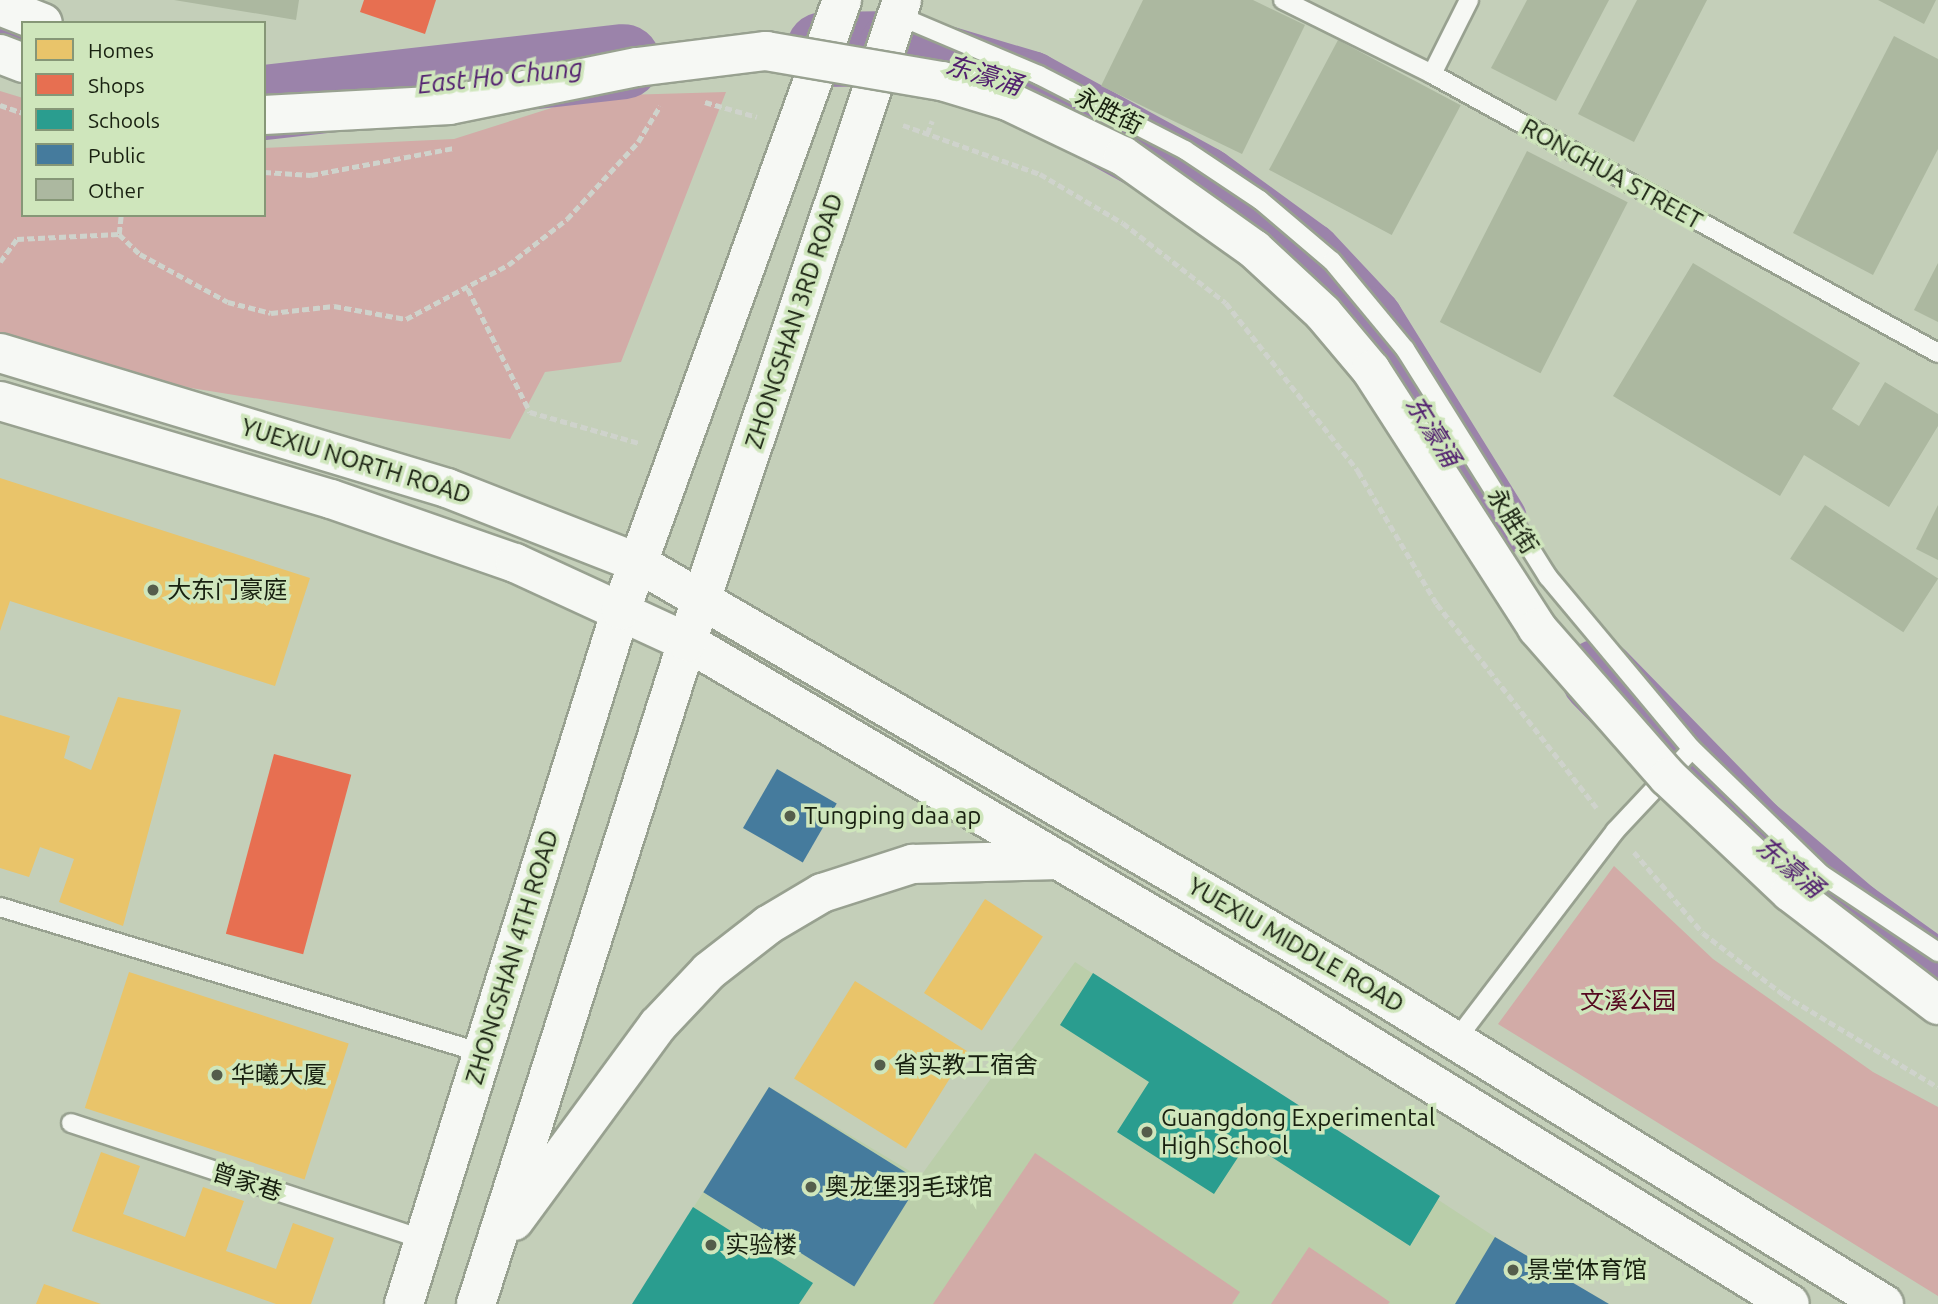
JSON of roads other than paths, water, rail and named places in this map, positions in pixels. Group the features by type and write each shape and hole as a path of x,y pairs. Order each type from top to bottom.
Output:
{"main road":[{"path":"621,610 803,114 842,0"},
{"path":"0,6 38,21"},
{"name":"ZHONGSHAN 3RD ROAD","path":"687,642 900,7"},
{"path":"266,92 319,97 402,93 608,52 766,45 862,57 971,85 1082,130 1174,185 1310,292 1375,366 1513,582 1604,699 1752,853 1866,949 1938,999"},
{"path":"266,115 450,105 637,67 766,51 942,81 1008,101 1102,145 1178,190 1309,297 1371,370 1537,628 1620,726 1749,858 1856,947 1938,1005"},
{"path":"0,54 21,62"},
{"name":"YUEXIU NORTH ROAD","path":"0,353 447,488 638,563 702,597"},
{"name":"YUEXIU NORTH ROAD","path":"0,401 331,499 515,563 687,642"},
{"name":"YUEXIU MIDDLE ROAD","path":"702,597 1456,1041 1884,1304"},
{"name":"ZHONGSHAN 4TH ROAD","path":"404,1304 621,610"},
{"path":"476,1304 687,642"},
{"name":"YUEXIU MIDDLE ROAD","path":"687,642 1059,860 1790,1304"},
{"path":"491,1255 609,1085 658,1025 709,971 768,925 822,893 912,864 1059,860"}],"lane":[{"name":"RONGHUA STREET","path":"1283,0 1432,74 1938,353"},
{"path":"1432,74 1469,0"},
{"name":"永胜街","path":"900,7 1185,150 1260,200 1332,261 1405,349 1548,577 1689,752 1821,874 1938,952"},
{"path":"1456,1041 1615,831 1689,752"},
{"path":"0,906 482,1053"},
{"name":"曾家巷","path":"71,1123 424,1240"}],"waterway":[{"name":"East Ho Chung","path":"0,26 21,35"},
{"name":"东濠涌","path":"823,49 895,48 1029,88 1202,183 1305,258 1366,323 1490,523"},
{"name":"East Ho Chung","path":"266,102 623,61"},
{"name":"东濠涌","path":"1598,676 1749,831 1850,917 1938,980"}],"place":[{"name":"大东门豪庭","path":"153,590"},
{"name":"Tungping daa ap","path":"790,816"},
{"name":"省实教工宿舍","path":"880,1065"},
{"name":"华曦大厦","path":"217,1075"},
{"name":"Guangdong Experimental High School","path":"1147,1132"},
{"name":"奥龙堡羽毛球馆","path":"811,1187"},
{"name":"实验楼","path":"711,1245"},
{"name":"景堂体育馆","path":"1513,1270"}],"park label":[{"name":"文溪公园","path":"1628,1001"}]}
